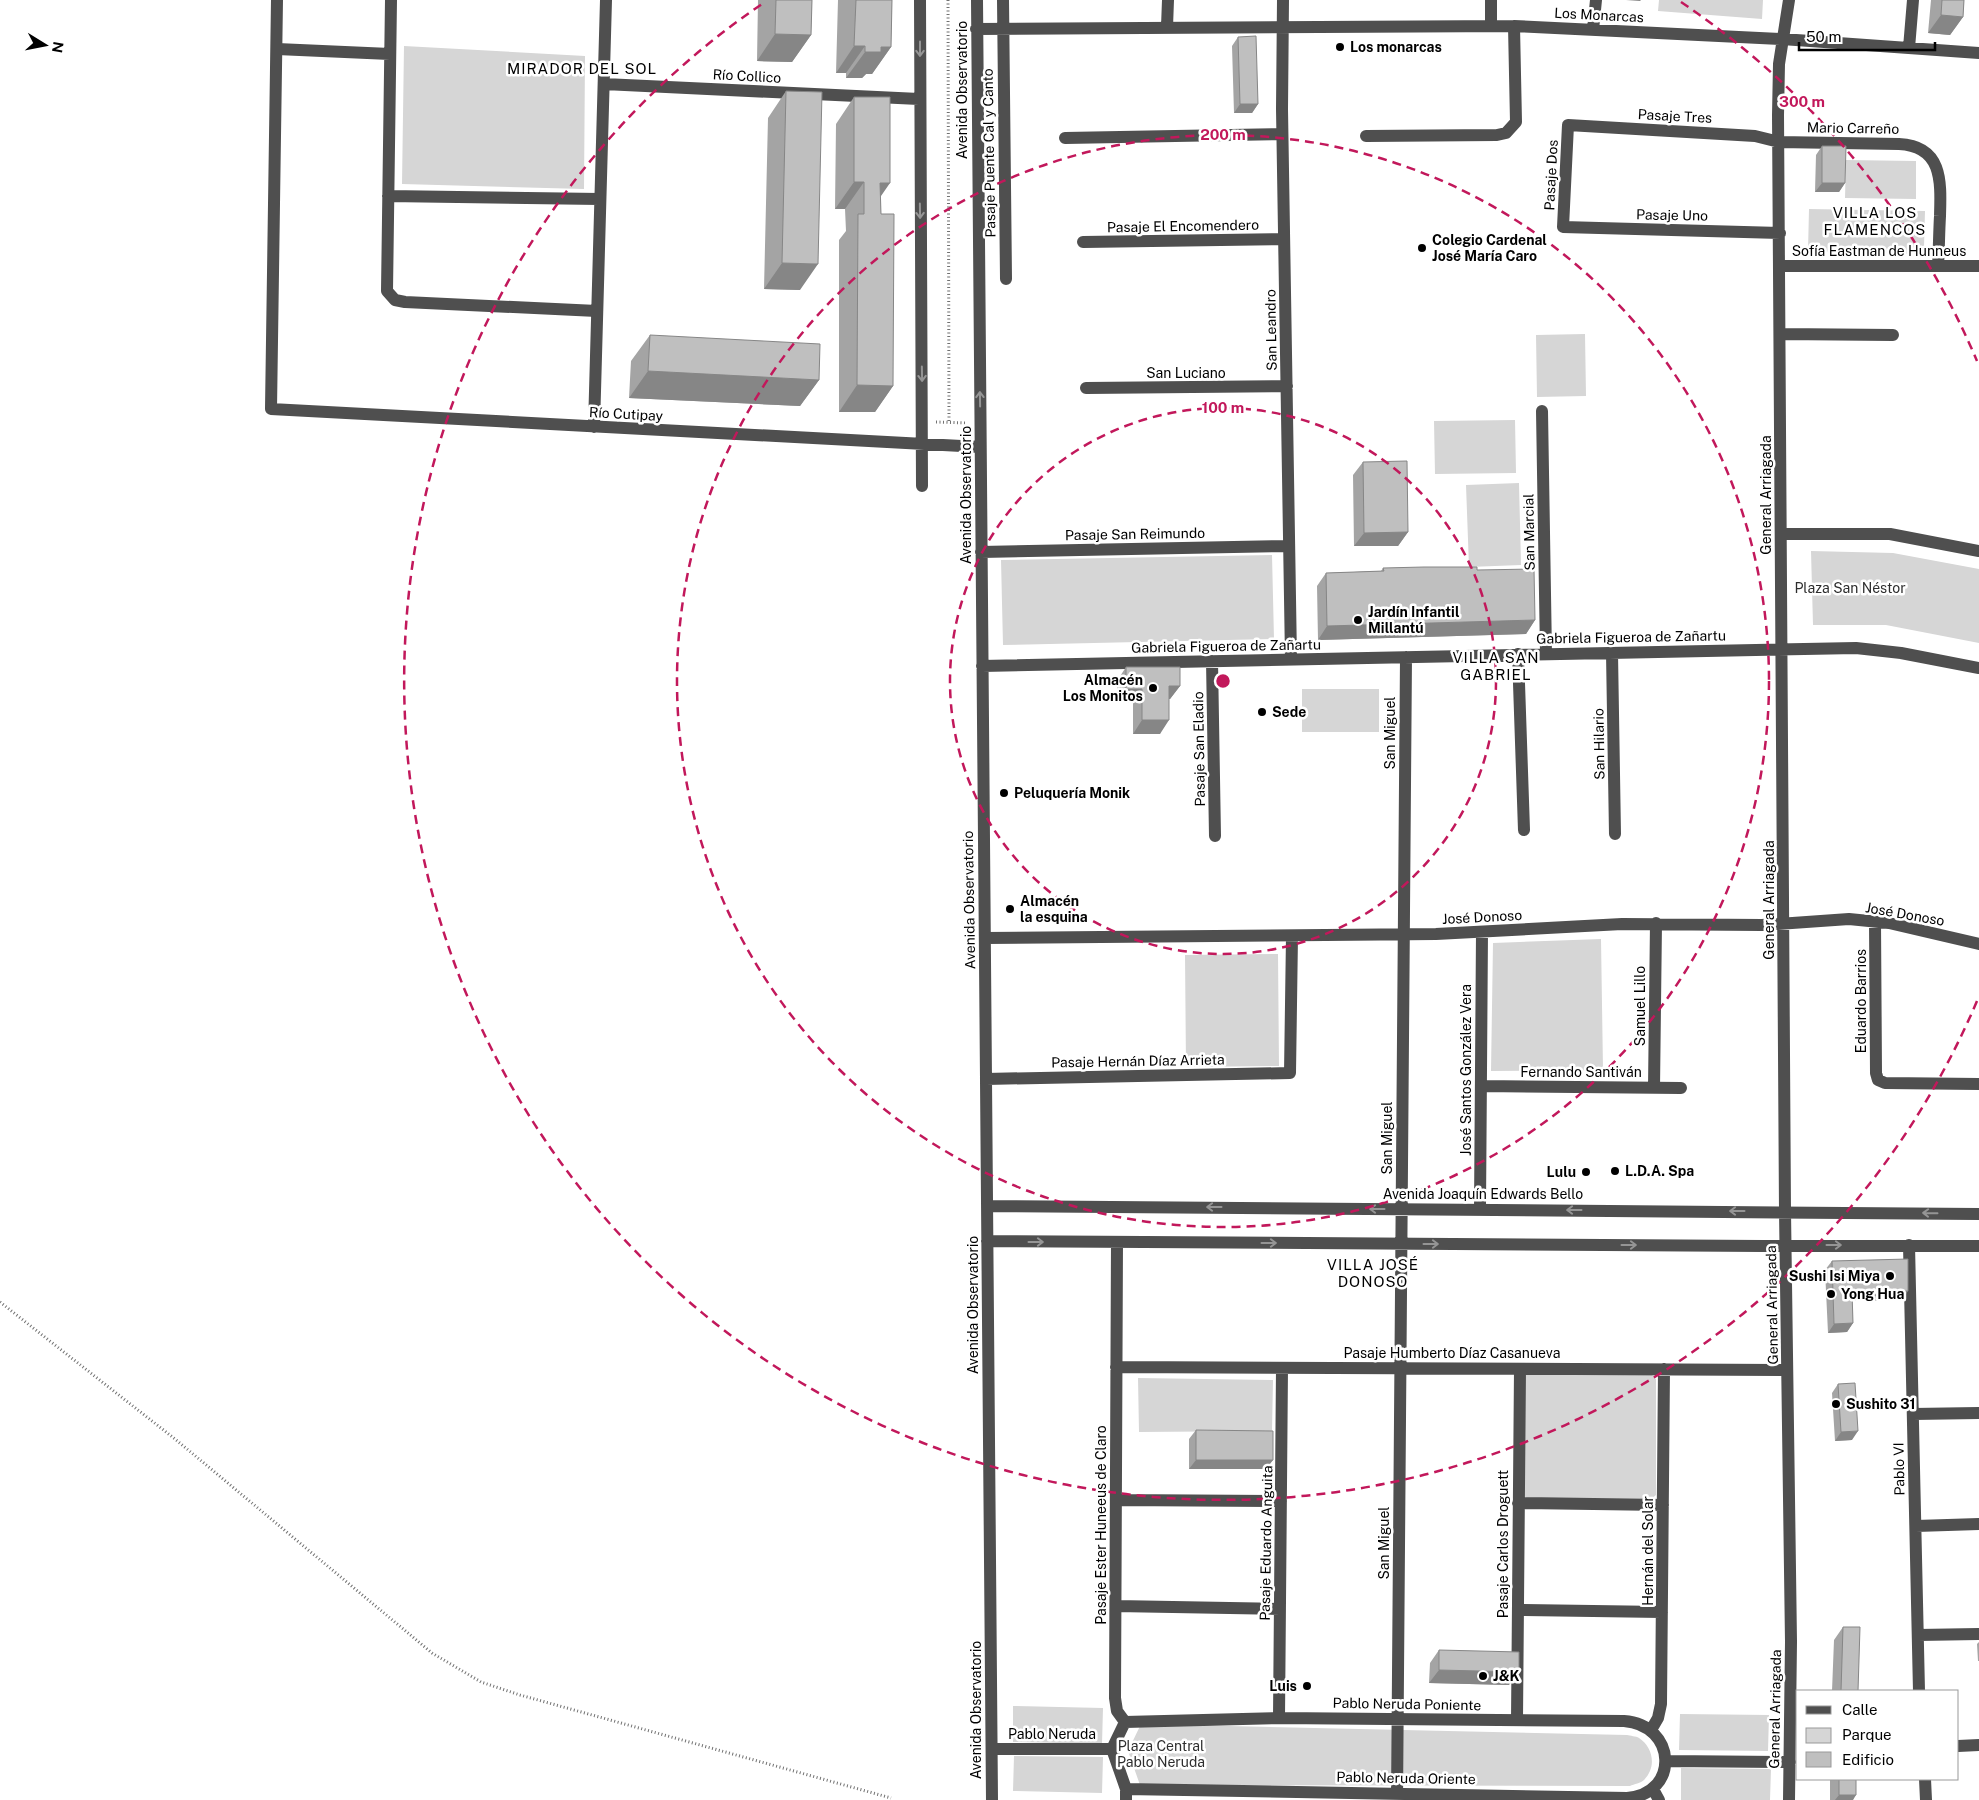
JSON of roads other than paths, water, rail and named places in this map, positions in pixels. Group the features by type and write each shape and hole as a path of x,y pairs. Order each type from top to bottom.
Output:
{"street":[{"path":"277,0 276,49 390,54"},
{"path":"391,0 387,291 395,300 405,302 597,311"},
{"path":"594,427 606,0"},
{"path":"920,0 922,486"},
{"name":"Avenida Observatorio","path":"977,0 992,1800"},
{"name":"Pasaje Puente Cal y Canto","path":"1003,0 1006,279"},
{"path":"1168,0 1168,27"},
{"name":"San Leandro","path":"1283,0 1282,134 1291,659"},
{"path":"1490,0 1491,26"},
{"path":"1593,30 1596,0"},
{"name":"General Arriagada","path":"1789,0 1782,39 1778,89 1785,1211 1792,1642 1789,1800"},
{"path":"1909,48 1913,0"},
{"path":"1366,136 1497,136 1506,133 1516,122 1514,26"},
{"name":"Los Monarcas","path":"976,29 1514,26 1782,39 1979,53"},
{"name":"Río Cutipay","path":"276,49 271,408 980,447"},
{"name":"Río Collico","path":"604,84 920,100"},
{"name":"Pasaje Tres","path":"1568,125 1755,136 1779,142"},
{"name":"Pasaje Dos","path":"1563,228 1568,125"},
{"path":"1066,138 1282,134"},
{"name":"Mario Carreño","path":"1779,142 1906,144 1922,150 1938,169 1941,185 1938,266"},
{"path":"388,196 600,199"},
{"name":"Pasaje Uno","path":"1563,228 1780,233"},
{"name":"Pasaje El Encomendero","path":"1083,242 1284,239"},
{"name":"Sofía Eastman de Hunneus","path":"1780,266 1979,266"},
{"path":"1780,334 1893,335"},
{"name":"San Luciano","path":"1086,388 1286,386"},
{"name":"San Marcial","path":"1542,410 1546,654"},
{"path":"1782,534 1890,534 1979,551"},
{"name":"Pasaje San Reimundo","path":"981,552 1289,546"},
{"name":"Gabriela Figueroa de Zañartu","path":"982,666 1856,648 1884,650 1979,668"},
{"name":"San Hilario","path":"1612,652 1615,834"},
{"path":"1518,654 1524,830"},
{"name":"San Miguel","path":"1397,1797 1406,657"},
{"name":"Pasaje San Eladio","path":"1212,661 1215,836"},
{"name":"José Donoso","path":"985,938 1404,935 1656,923 1784,924 1828,920 1876,922 1908,927 1979,944"},
{"name":"Eduardo Barrios","path":"1876,922 1876,1073 1878,1080 1885,1082 1979,1084"},
{"name":"Samuel Lillo","path":"1654,1088 1656,923"},
{"name":"José Santos González Vera","path":"1480,1209 1482,932"},
{"name":"Pasaje Hernán Díaz Arrieta","path":"986,1079 1290,1073 1292,936"},
{"name":"Fernando Santiván","path":"1481,1086 1681,1088"},
{"name":"Avenida Joaquín Edwards Bello","path":"987,1206 1979,1214"},
{"path":"987,1241 1979,1246"},
{"name":"Pasaje Ester Huneeus de Claro","path":"1117,1242 1115,1705 1125,1722"},
{"name":"Pablo VI","path":"1909,1245 1919,1690"},
{"name":"Pasaje Humberto Díaz Casanueva","path":"1116,1367 1788,1370"},
{"name":"Pasaje Eduardo Anguita","path":"1279,1718 1282,1368"},
{"name":"Pasaje Carlos Droguett","path":"1517,1720 1520,1369"},
{"name":"Hernán del Solar","path":"1651,1730 1658,1718 1661,1704 1664,1369"},
{"path":"1913,1414 1979,1413"},
{"path":"1116,1500 1281,1501"},
{"path":"1518,1502 1663,1505"},
{"path":"1916,1526 1979,1524"},
{"path":"1116,1606 1280,1609"},
{"path":"1518,1610 1662,1612"},
{"path":"1918,1636 1979,1634"},
{"name":"Pablo Neruda Poniente","path":"1125,1722 1279,1718 1624,1721 1634,1722 1651,1730"},
{"path":"1125,1722 1112,1749 1126,1794"},
{"path":"1651,1730 1662,1745 1666,1761 1790,1762"},
{"path":"1959,1746 1979,1745"},
{"name":"Pablo Neruda","path":"992,1749 1112,1749"},
{"name":"Pablo Neruda Oriente","path":"1126,1794 1627,1798 1656,1794 1666,1761"},
{"path":"1925,1780 1926,1800"}],"place":[{"name":"Los monarcas","path":"1340,47"},
{"name":"Colegio Cardenal José María Caro","path":"1422,248"},
{"name":"Jardín Infantil Millantú","path":"1358,620"},
{"name":"Almacén Los Monitos","path":"1153,688"},
{"name":"Sede","path":"1262,712"},
{"name":"Peluquería Monik","path":"1004,793"},
{"name":"Almacén la esquina","path":"1010,909"},
{"name":"L.D.A. Spa","path":"1615,1171"},
{"name":"Lulu","path":"1586,1172"},
{"name":"Sushi Isi Miya","path":"1890,1276"},
{"name":"Yong Hua","path":"1831,1294"},
{"name":"Sushito 31","path":"1836,1404"},
{"name":"J&K","path":"1483,1676"},
{"name":"Luis","path":"1307,1686"}],"district":[{"name":"MIRADOR DEL SOL","path":"582,69"},
{"name":"VILLA LOS FLAMENCOS","path":"1875,222"},
{"name":"VILLA SAN GABRIEL","path":"1496,666"},
{"name":"VILLA JOSÉ DONOSO","path":"1373,1274"}],"park label":[{"name":"Plaza San Néstor","path":"1850,588"},
{"name":"Plaza Central Pablo Neruda","path":"1161,1754"}]}
